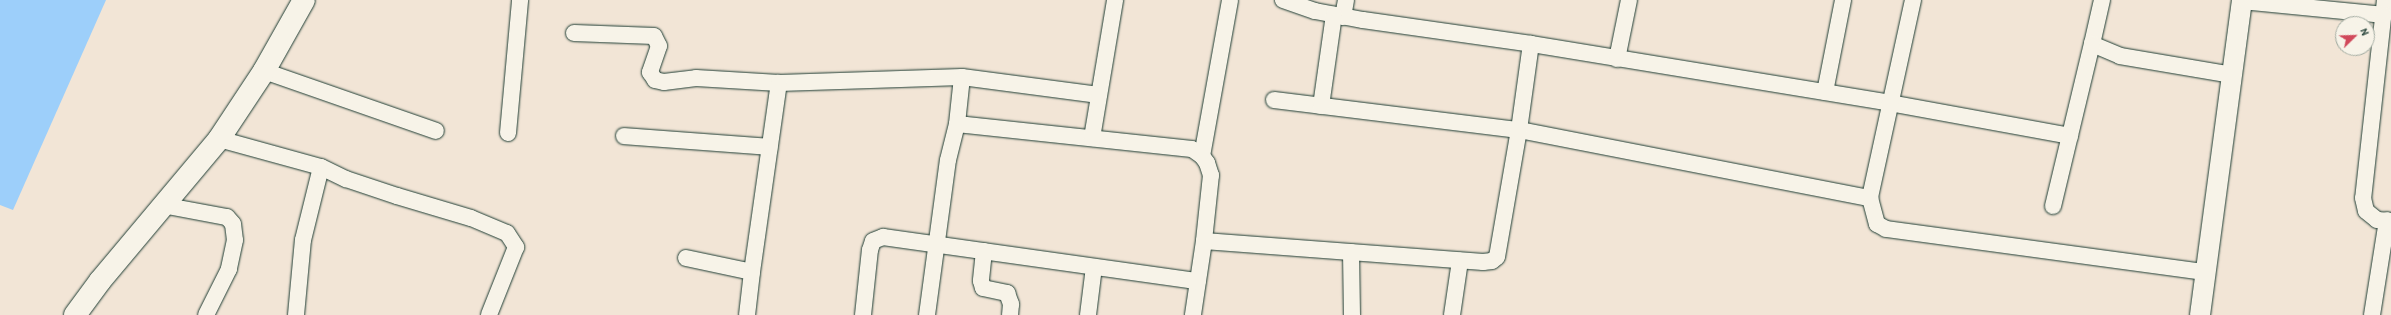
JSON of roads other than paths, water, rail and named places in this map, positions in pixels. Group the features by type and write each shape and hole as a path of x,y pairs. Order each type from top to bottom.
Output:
{"main road":[{"path":"75,315 100,281 162,205 219,139 264,71 304,0"}],"street":[{"path":"508,133 520,0"},
{"path":"1092,138 1115,0"},
{"path":"1202,156 1230,0"},
{"path":"1283,0 1315,11 1339,16 1531,44 1825,92 2070,136"},
{"path":"1321,106 1339,16 1346,0"},
{"path":"1618,59 1629,0"},
{"path":"1825,92 1843,0"},
{"path":"1913,0 1870,198 1877,224 1886,229 2206,272"},
{"path":"2053,206 2102,0"},
{"path":"2200,315 2242,0 2384,8 2363,198 2366,212 2377,220 2389,221 2372,315"},
{"path":"574,33 654,36 659,46 650,72 655,80 664,82 696,78 779,83 962,77 1099,95"},
{"path":"1204,241 1460,261 1483,262 1497,257 1520,130 1531,44"},
{"path":"2092,44 2120,56 2232,76"},
{"path":"264,71 436,131"},
{"path":"927,315 948,160 957,124 962,77"},
{"path":"747,315 779,83"},
{"path":"1274,100 1520,130 1870,198"},
{"path":"957,124 1192,149 1202,156 1207,163 1211,174 1204,241 1193,315"},
{"path":"624,136 770,147"},
{"path":"219,139 320,167 346,179 471,218 507,233 516,247 490,315"},
{"path":"296,315 303,240 320,167"},
{"path":"162,205 227,217 233,224 235,240 229,269 206,315"},
{"path":"863,315 870,250 873,241 883,237 1198,281"},
{"path":"984,251 981,282 983,288 1007,293 1011,304 1010,315"},
{"path":"1351,252 1352,315"},
{"path":"686,258 752,272"},
{"path":"1452,315 1460,261"},
{"path":"1088,315 1094,267"}],"water":[{"path":"0,0 106,0 13,210 0,205"}]}
